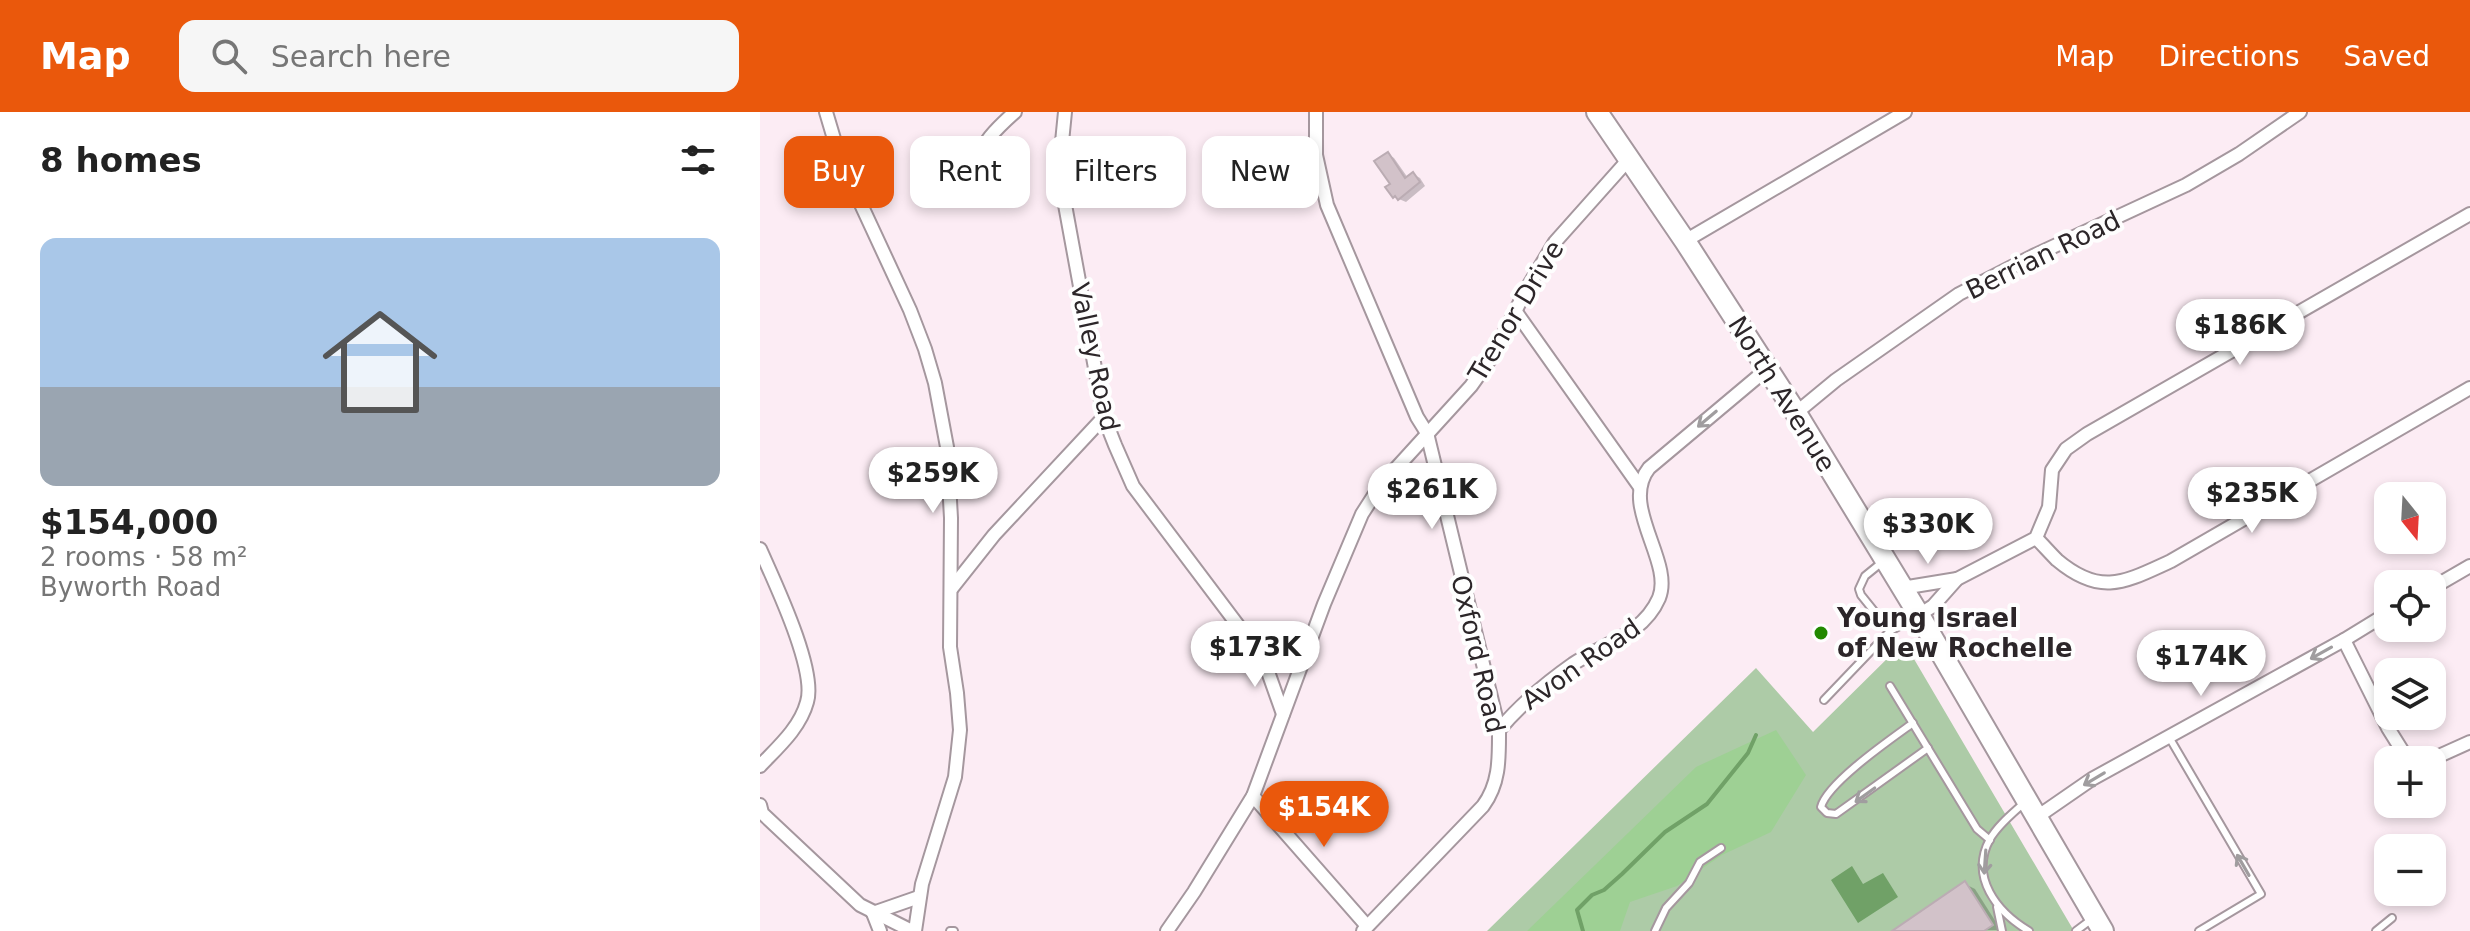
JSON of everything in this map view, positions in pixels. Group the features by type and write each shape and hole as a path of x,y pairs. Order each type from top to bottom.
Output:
{"main road":[{"name":"North Avenue","path":"1597,112 1796,413 1919,615 2099,924"}],"street":[{"path":"761,811 860,905 913,931 919,897 955,777 960,730 950,647 950,473 935,383 910,310 840,159 826,112"},
{"path":"992,136 1015,112"},
{"name":"Valley Road","path":"1065,112 1061,183 1104,417 1133,486 1261,652 1283,714"},
{"name":"Oxford Road","path":"1316,112 1316,155 1327,205 1411,403 1427,433 1499,730 1500,767 1490,796 1365,929"},
{"path":"1685,241 1905,112"},
{"name":"Berrian Road","path":"1796,413 1836,380 1959,294 2186,185 2239,154 2300,112"},
{"name":"Trenor Drive","path":"1167,931 1253,796 1346,548 1362,514 1380,486 1471,386 1493,355 1555,242 1629,159"},
{"path":"1902,588 1957,579 2036,538 2049,507 2052,470 2066,449 2087,434 2470,214"},
{"path":"1516,312 1640,487"},
{"path":"1640,487 1649,468 1767,369"},
{"path":"2036,538 2056,559 2085,580 2102,584 2139,575 2171,561 2470,388"},
{"path":"952,589 994,535 1104,417"},
{"name":"Avon Road","path":"1499,730 1514,712 1556,676 1636,629 1650,615 1662,589 1642,512 1640,487"},
{"path":"760,549 805,663 809,684 808,700 798,724 760,766"},
{"path":"2446,580 2470,566"},
{"path":"1919,615 1933,606 1957,579"},
{"path":"2032,809 2169,737 2374,622"},
{"path":"2344,640 2399,746"},
{"path":"1261,652 1306,653"},
{"path":"2446,753 2470,742"},
{"path":"1253,796 1365,929"},
{"path":"873,913 919,897"},
{"path":"873,913 880,931"}],"lane":[{"path":"1884,561 1865,576 1859,589 1890,631"},
{"path":"1824,700 1890,631 1919,615"},
{"path":"1890,686 1977,829 1990,840"},
{"path":"1913,723 1858,766 1832,790 1821,807 1827,813 1836,814 1928,748"},
{"path":"2169,737 2261,894 2199,931"},
{"path":"2002,931 1982,864 1996,830 2032,809"},
{"path":"1655,931 1666,908 1689,883 1700,862 1721,848"},
{"path":"1997,906 2029,931"},
{"path":"2376,931 2392,918"},
{"path":"2076,931 2099,924"}],"shaded area":[{"path":"1904,642 2074,931 1487,931 1756,668 1813,732"},
{"path":"1776,730 1806,775 1771,832 1722,855 1677,886 1630,902 1620,931 1527,931 1696,767"},
{"path":"1852,866 1863,884 1883,873 1898,897 1858,923 1831,880"}],"building":[{"path":"1388,152 1405,178 1413,172 1420,182 1398,200 1385,187 1390,184 1374,161"},
{"path":"1965,881 1993,925 1984,931 1892,931"}],"waterway":[{"path":"1583,931 1577,910 1592,895 1604,890 1665,832 1707,804 1748,753 1756,735"}],"place":[{"name":"Young Israel of New Rochelle","path":"1821,633"}]}
